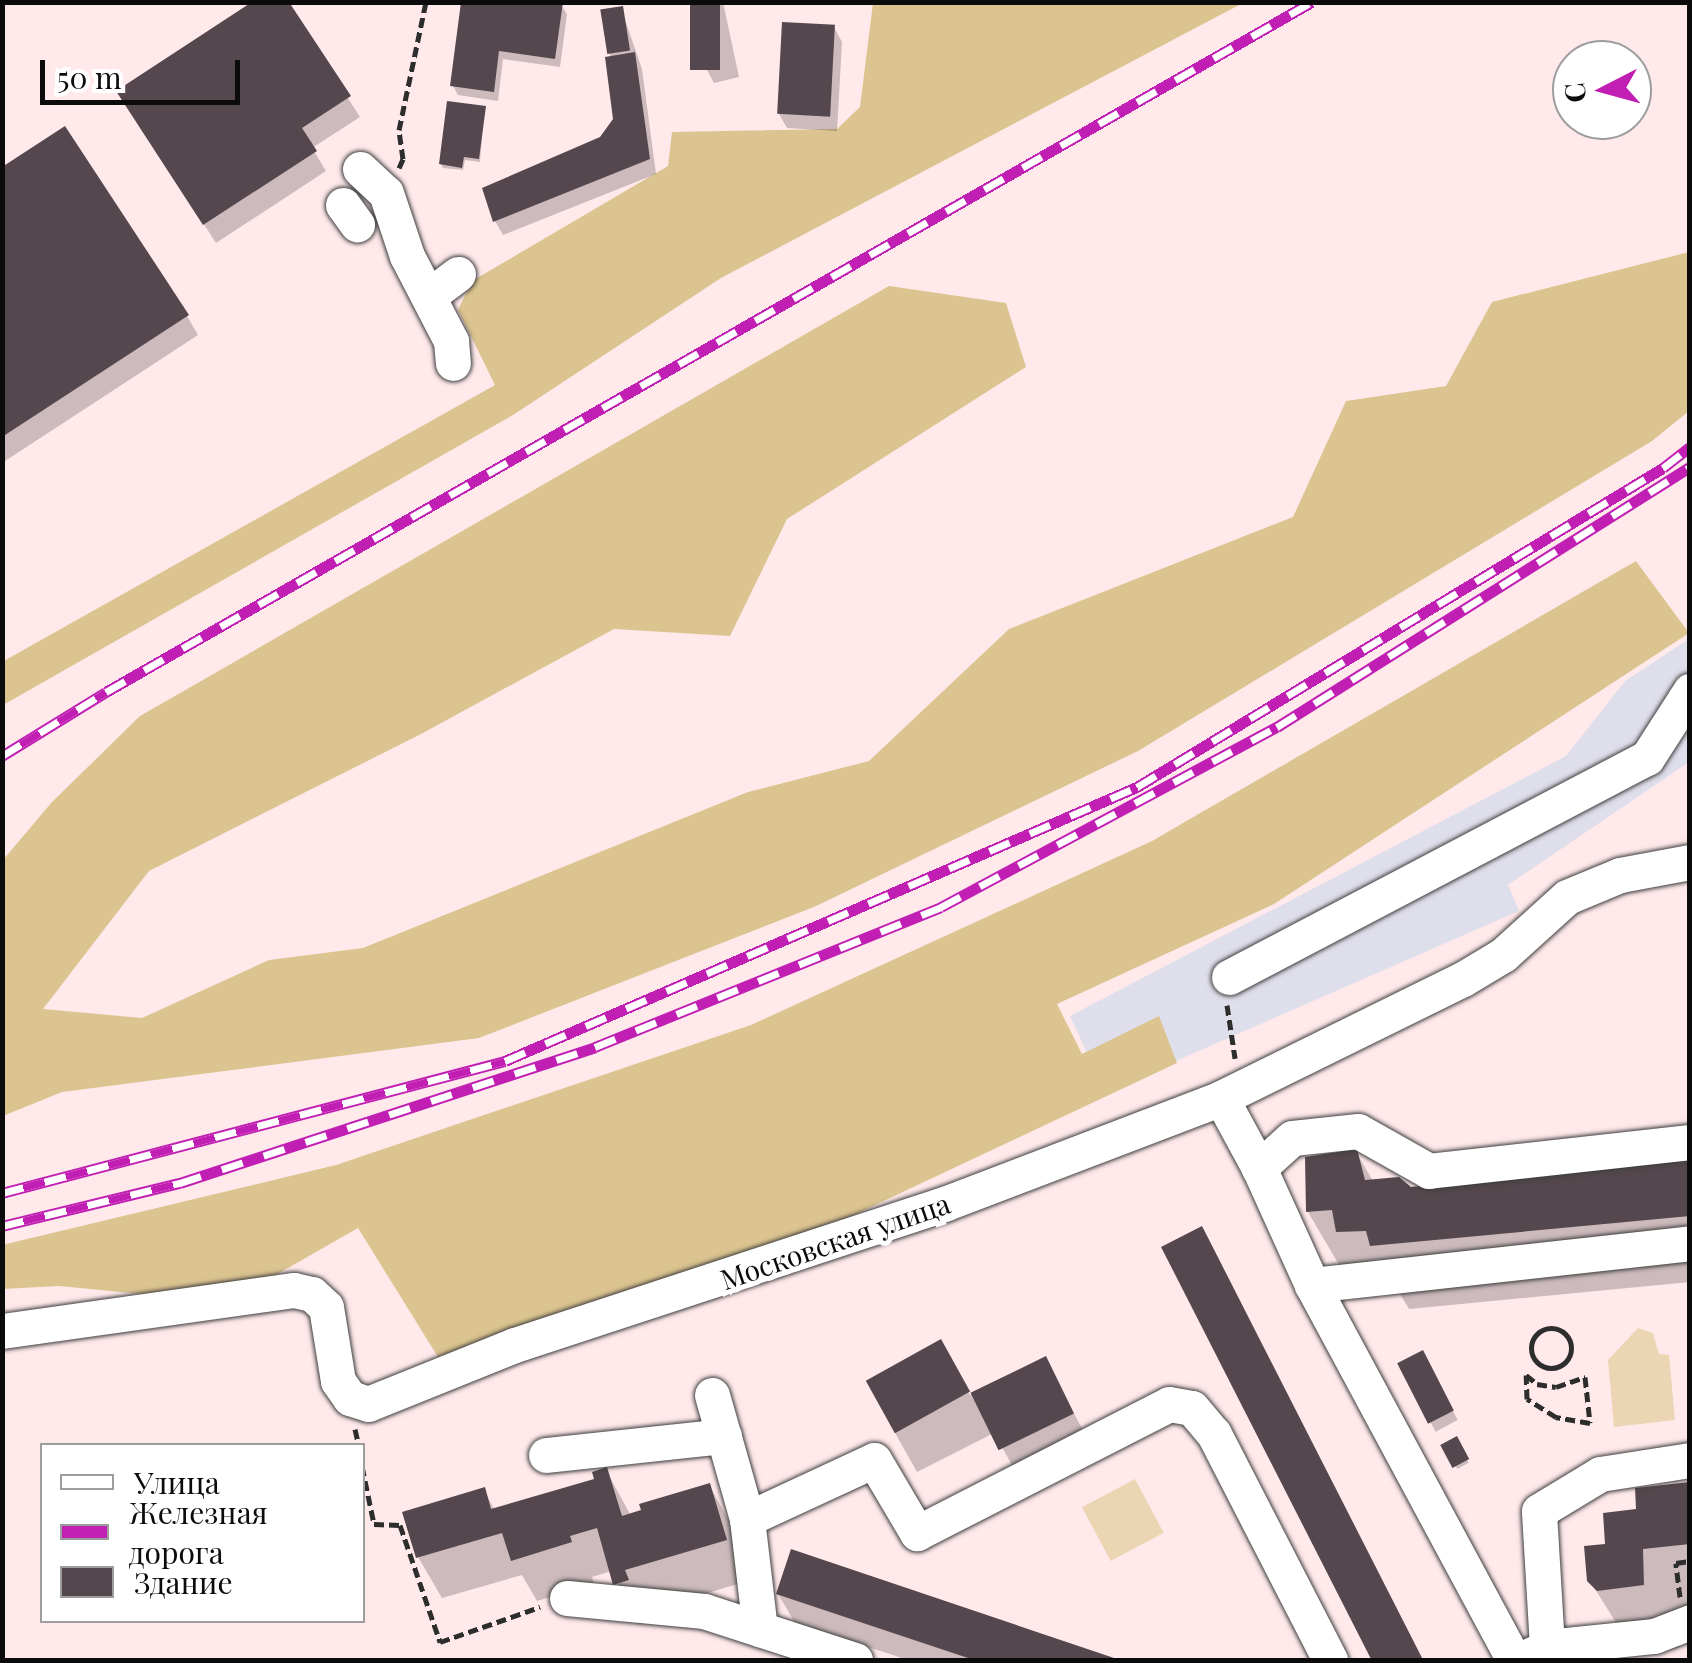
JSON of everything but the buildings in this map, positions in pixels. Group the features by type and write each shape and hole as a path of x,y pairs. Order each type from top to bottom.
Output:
{"street":[{"path":"360,168 386,193 407,256 444,285 453,364"},
{"path":"1229,977 1647,758 1690,691"},
{"name":"Московская улица","path":"2,1331 294,1290 312,1294 326,1308 338,1381 350,1398 368,1404 515,1345 944,1204 1231,1093 1463,979 1503,955 1566,897 1620,875 1690,862"},
{"path":"1231,1093 1259,1168 1312,1285 1527,1656"},
{"path":"1259,1168 1292,1138 1358,1131 1428,1171 1690,1142"},
{"path":"1312,1285 1690,1242"},
{"path":"712,1396 747,1519 760,1628"},
{"path":"747,1519 874,1460 917,1533 1169,1404 1192,1408 1214,1434 1330,1660"},
{"path":"546,1455 724,1436"},
{"path":"1527,1656 1539,1511 1600,1474 1690,1460"},
{"path":"567,1598 686,1608 855,1660"},
{"path":"1527,1656 1654,1636 1690,1622"}],"path":[{"path":"386,193 403,159 399,130 426,2"},
{"path":"1229,977 1226,1010 1231,1093"},
{"path":"1560,1330 1569,1339 1571,1352 1558,1367 1545,1368 1534,1360 1531,1347 1541,1331 1560,1330"},
{"path":"1526,1375 1537,1384 1556,1387 1585,1376 1590,1423 1556,1417 1527,1399 1526,1375"},
{"path":"365,1480 374,1524 400,1525 440,1642 567,1598"},
{"path":"1690,1562 1676,1563 1681,1605 1690,1600"}],"shaded area":[{"path":"873,3 1243,3 721,278 513,415 3,705 2,662 495,385 458,310 472,281 668,166 672,132 837,129 860,107"},
{"path":"1689,252 1689,411 1652,441 1138,751 814,907 479,1038 62,1092 3,1116 3,860 52,802 140,716 889,286 1006,303 1026,367 787,519 730,636 614,629 421,734 149,871 43,1009 142,1018 269,960 363,948 748,792 869,761 1009,629 1293,517 1346,401 1446,386 1492,302"},
{"path":"1636,561 1689,633 1274,904 1057,1004 1082,1054 1159,1016 1177,1063 769,1255 438,1357 358,1228 267,1280 172,1297 59,1286 3,1289 2,1245 336,1165 751,1025 1152,841"},
{"path":"1689,639 1689,762 1508,885 1519,911 1105,1092 1070,1016 1566,756 1625,681"},
{"path":"1638,1328 1653,1333 1659,1354 1669,1355 1675,1420 1614,1427 1608,1360"},
{"path":"1135,1479 1164,1533 1111,1561 1082,1507"}],"railway":[{"path":"2,756 106,692 1312,2"},
{"path":"2,1193 505,1061 1137,787 1663,468 1690,447"},
{"path":"2,1226 180,1183 595,1047 941,907 1277,727 1690,467"}]}
